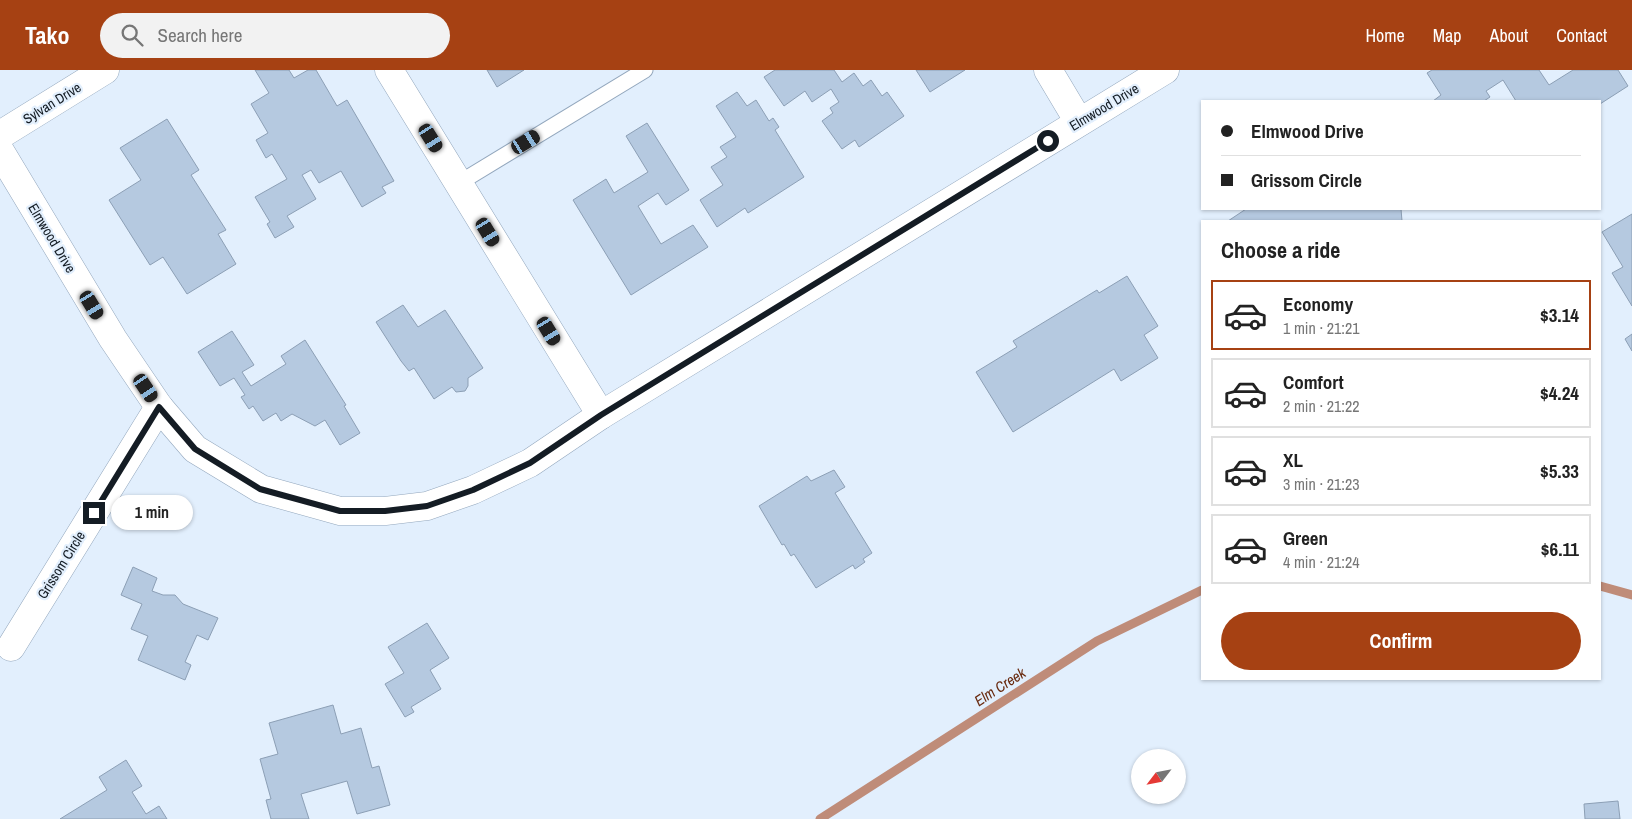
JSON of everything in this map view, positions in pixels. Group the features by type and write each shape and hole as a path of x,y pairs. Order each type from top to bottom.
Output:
{"street":[{"name":"Sylvan Drive","path":"0,135 105,70"},
{"path":"389,70 601,415"},
{"path":"1048,70 1079,122"},
{"name":"Elmwood Drive","path":"0,151 113,339 159,407 195,449 260,489 340,511 385,511 427,506 473,490 530,463 601,415 1165,70"},
{"name":"Grissom Circle","path":"11,647 159,407"}],"lane":[{"path":"459,183 645,70"}],"building":[{"path":"255,70 289,70 294,78 308,70 316,70 337,106 347,100 394,181 382,187 386,193 362,207 341,171 319,183 311,170 302,175 316,199 287,216 294,227 275,238 267,224 270,222 255,197 287,179 272,154 266,158 256,140 268,133 251,104 269,93"},
{"path":"487,70 524,70 497,87"},
{"path":"775,70 834,70 842,82 854,73 863,86 871,80 882,96 887,92 904,116 859,147 855,140 842,149 822,121 833,113 830,108 839,102 831,89 812,102 805,91 784,106 764,77"},
{"path":"916,70 965,70 930,92"},
{"path":"1432,70 1539,70 1549,85 1573,70 1618,70 1628,86 1601,103 1601,100 1515,100 1503,80 1486,91 1490,97 1486,100 1434,100 1441,95 1427,73"},
{"path":"737,92 747,106 756,100 769,121 773,118 779,127 775,130 804,177 748,213 745,208 717,227 700,200 723,185 711,167 727,157 720,147 736,137 716,106"},
{"path":"167,119 199,170 191,175 226,230 218,234 236,264 187,294 163,257 150,265 109,200 141,180 120,148"},
{"path":"647,123 689,190 666,205 658,193 638,206 661,244 693,225 708,247 631,295 573,200 606,179 614,193 648,172 626,136"},
{"path":"1244,210 1401,210 1402,220 1230,220"},
{"path":"1632,214 1632,306 1612,273 1623,267 1602,232"},
{"path":"1127,276 1158,326 1144,335 1158,358 1121,381 1114,369 1013,432 976,372 1017,347 1013,341 1097,290 1099,293"},
{"path":"403,305 418,327 445,310 483,368 468,378 468,386 465,391 456,392 452,387 434,399 414,368 409,371 401,361 376,322"},
{"path":"232,331 254,365 242,372 251,386 286,364 281,356 305,340 346,405 344,406 360,433 340,445 325,420 315,426 292,414 281,421 276,413 263,421 253,406 249,409 241,397 245,395 234,378 220,386 198,352"},
{"path":"1632,334 1632,351 1625,339"},
{"path":"834,470 845,487 835,493 872,553 863,559 865,562 855,569 853,565 816,588 794,554 791,556 784,544 782,545 759,506 807,476 811,481"},
{"path":"133,567 157,578 152,591 163,595 175,595 183,604 218,618 208,640 197,635 185,662 191,665 185,680 138,660 148,636 131,629 142,604 121,595"},
{"path":"427,623 449,658 430,670 441,689 411,707 414,712 405,717 385,684 404,673 388,647"},
{"path":"333,705 341,734 361,728 372,768 379,766 390,805 357,814 347,781 301,794 309,819 271,819 266,800 271,799 260,759 278,754 269,723"},
{"path":"126,760 142,786 132,792 146,814 159,806 167,819 60,819 107,790 99,777"},
{"path":"1618,801 1620,819 1585,819 1584,804"}],"waterway":[{"name":"Elm Creek","path":"1601,586 1632,595"},
{"name":"Elm Creek","path":"820,819 1097,641 1201,590"}],"route":[{"path":"94,513 159,407 195,449 260,489 340,511 385,511 427,506 473,490 530,463 601,415 1048,141"}]}
